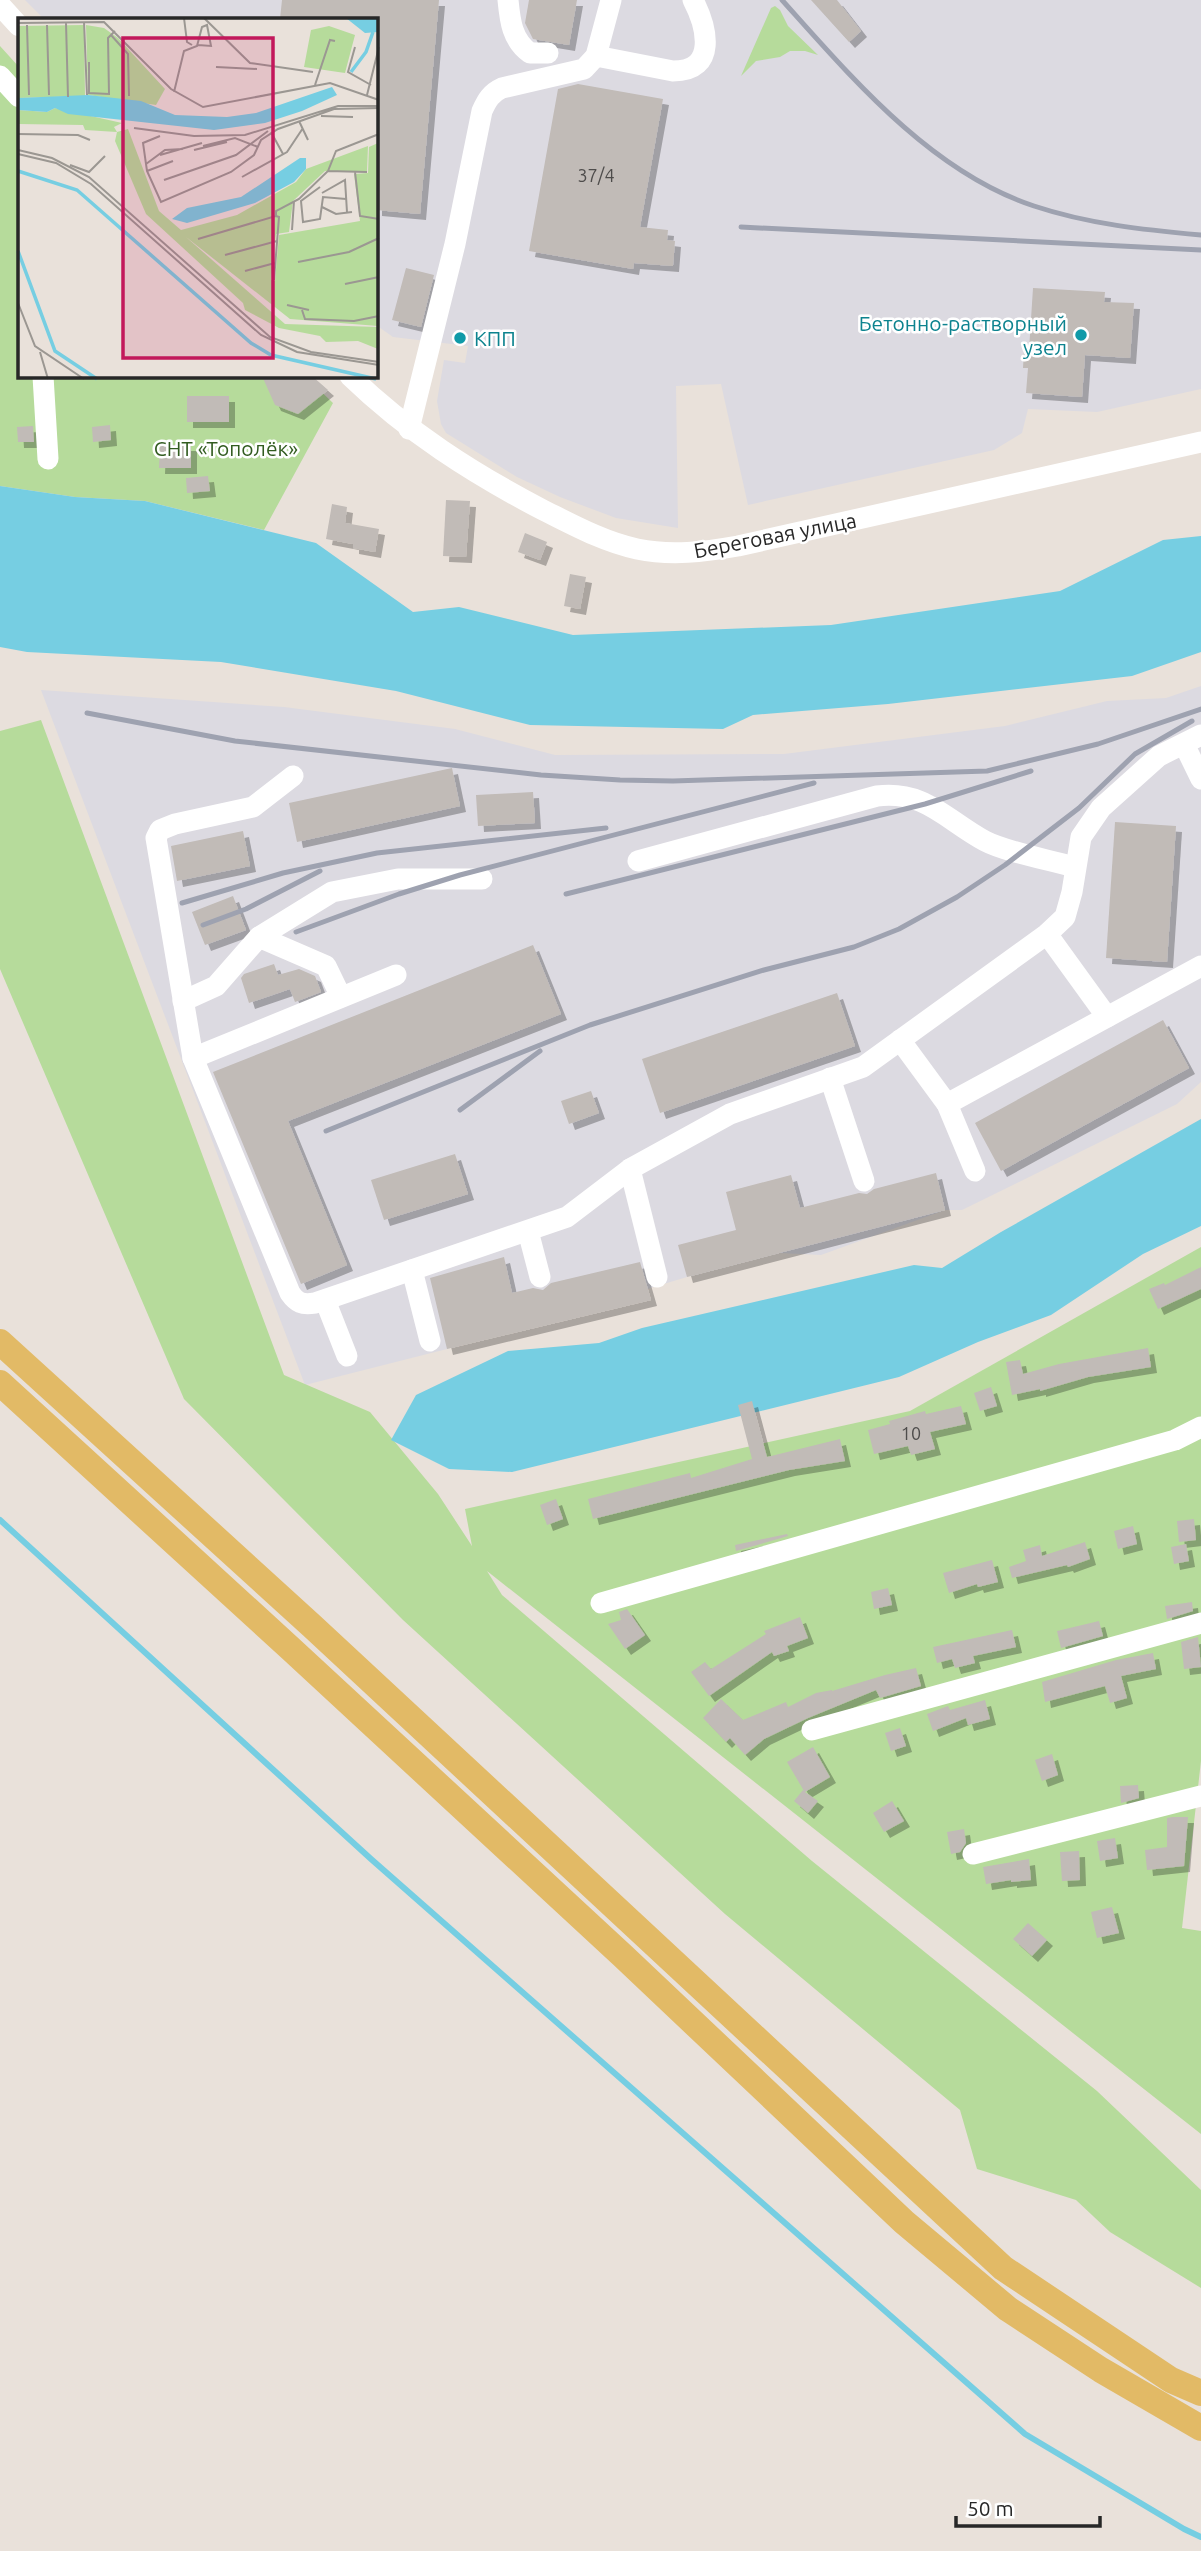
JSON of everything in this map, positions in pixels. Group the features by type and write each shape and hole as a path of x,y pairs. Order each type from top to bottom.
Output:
{"main road":[{"path":"0,1342 312,1626 1003,2268 1171,2380 1201,2393"},
{"path":"0,1384 492,1835 904,2222 1008,2309 1101,2370 1201,2428"}],"street":[{"path":"508,0 509,17 517,40 530,53 548,53"},
{"path":"409,429 455,244 486,102 493,92 502,88 584,69 596,56 611,0"},
{"path":"596,56 685,71 700,61 706,46 703,22 693,0"},
{"path":"0,5 18,25"},
{"path":"0,76 18,96"},
{"path":"43,378 48,459"},
{"name":"Береговая улица","path":"351,378 409,429 481,477 585,531 635,549 687,553 738,545 1201,442"},
{"path":"293,776 253,807 175,824 160,830 156,838 193,1058 290,1293 296,1301 304,1305 567,1217 629,1168 730,1114 863,1067 1046,934 1065,917 1081,836 1101,808 1159,756 1192,739 1201,779"},
{"path":"638,861 877,796 895,794 918,800 987,842 1074,867"},
{"path":"183,1001 216,986 259,937 331,892 398,879 482,880"},
{"path":"1046,934 1107,1017"},
{"path":"259,937 326,966 341,997"},
{"path":"947,1104 1201,966"},
{"path":"193,1058 396,975"},
{"path":"900,1040 947,1104 975,1171"},
{"path":"830,1079 864,1181"},
{"path":"629,1168 657,1277"},
{"path":"528,1231 540,1277"},
{"path":"412,1270 430,1341"},
{"path":"325,1300 347,1356"},
{"path":"601,1603 1175,1440 1201,1427"},
{"path":"812,1730 1201,1623"},
{"path":"973,1854 1201,1797"}],"shaded area":[{"path":"25,0 1201,0 1201,389 1097,412 1028,409 1022,433 994,450 748,505 721,384 676,386 678,528 616,518 517,477 446,433 441,424 437,401 444,360 465,363 468,346 393,337 378,326 378,18 43,18"},
{"path":"1201,686 1201,1082 1177,1104 962,1210 945,1210 821,1255 779,1253 687,1277 447,1349 305,1385 41,690 284,707 455,729 555,755 784,754 1005,726 1107,701 1166,698"}],"green space":[{"path":"775,6 788,26 818,55 805,51 790,51 780,57 756,61 741,76 771,8"},
{"name":"СНТ «Тополёк»","path":"0,46 18,66 18,378 307,378 333,403 264,530 145,501 75,497 0,486"},
{"path":"41,720 284,1375 370,1412 438,1494 472,1546 465,1509 910,1411 1201,1247 1201,1761 1182,1928 1201,1931 1201,2134 487,1571 502,1595 812,1861 1097,2091 1201,2190 1201,2288 1110,2232 1076,2200 977,2169 960,2110 725,1914 403,1620 184,1399 0,969 0,731"}],"water":[{"path":"0,486 75,497 145,501 316,543 413,612 459,607 573,635 831,625 1060,591 1163,540 1201,536 1201,652 1132,676 888,704 753,715 723,729 530,725 396,691 221,662 27,652 0,647"},
{"path":"1201,1119 1201,1226 1143,1254 1051,1315 978,1342 899,1377 512,1472 449,1469 391,1440 416,1395 508,1351 599,1343 642,1328 914,1265 942,1268"}],"building":[{"path":"282,0 439,0 420,214 378,210 378,18 280,18"},
{"path":"529,0 577,0 569,45 533,39 525,23"},
{"path":"811,0 837,0 861,31 849,42"},
{"path":"578,84 663,99 640,227 668,230 667,240 675,241 673,266 634,263 633,269 529,251 558,89"},
{"path":"406,268 434,275 421,327 392,320"},
{"name":"Бетонно-растворный узел","path":"1033,288 1105,292 1104,302 1134,303 1130,358 1085,355 1082,397 1026,393 1028,368 1023,368 1024,350 1029,350"},
{"path":"263,378 314,378 328,390 298,414 275,405"},
{"path":"187,396 229,396 229,422 187,422"},
{"path":"110,425 111,440 93,442 92,427"},
{"path":"33,426 34,442 18,442 17,427"},
{"path":"160,445 191,445 191,468 159,468"},
{"path":"208,476 210,491 187,493 186,478"},
{"path":"446,500 470,501 466,557 443,556"},
{"path":"332,504 347,507 345,523 379,529 375,552 326,539"},
{"path":"525,533 547,542 540,560 518,552"},
{"path":"570,574 586,577 580,609 564,606"},
{"path":"452,768 460,806 297,842 289,803"},
{"path":"533,792 535,823 478,826 476,795"},
{"path":"1115,822 1176,826 1167,962 1106,958"},
{"path":"243,831 250,866 177,881 171,846"},
{"path":"233,896 246,930 205,945 192,912"},
{"path":"533,945 561,1014 288,1121 347,1265 301,1284 213,1072"},
{"path":"274,964 278,975 299,969 315,976 321,992 295,1002 290,989 249,1003 241,978 244,974"},
{"path":"837,993 855,1046 660,1113 642,1059"},
{"path":"1163,1020 1189,1068 1001,1171 975,1123"},
{"path":"591,1091 599,1113 569,1124 561,1101"},
{"path":"455,1154 468,1194 384,1220 371,1180"},
{"path":"936,1173 945,1210 687,1277 678,1245 736,1230 726,1192 791,1175 800,1208 859,1193 867,1194 874,1189"},
{"path":"504,1257 512,1293 533,1288 543,1290 551,1283 640,1262 651,1300 447,1349 430,1278"},
{"path":"1201,1267 1201,1289 1158,1309 1149,1289 1164,1283 1165,1285"},
{"path":"1148,1348 1151,1367 1088,1377 1040,1391 1012,1395 1006,1362 1020,1360 1023,1374 1059,1364"},
{"path":"991,1387 997,1406 980,1411 974,1393"},
{"path":"752,1401 767,1457 840,1439 845,1461 789,1470 593,1519 588,1499 690,1473 691,1478 752,1459 738,1405"},
{"path":"961,1406 966,1424 930,1432 935,1449 911,1455 908,1446 874,1454 868,1430 925,1411 926,1414"},
{"path":"556,1499 563,1519 547,1525 540,1505"},
{"path":"1194,1519 1196,1540 1179,1542 1177,1521"},
{"path":"1133,1526 1137,1544 1118,1549 1114,1531"},
{"path":"787,1534 788,1536 736,1551 735,1545"},
{"path":"1085,1542 1090,1559 1068,1567 1067,1565 1012,1578 1009,1567 1026,1561 1023,1550 1040,1545 1042,1556"},
{"path":"1186,1544 1189,1561 1174,1564 1171,1547"},
{"path":"992,1560 998,1582 978,1587 977,1584 949,1593 943,1573"},
{"path":"888,1588 892,1605 874,1609 871,1592"},
{"path":"1192,1602 1193,1611 1167,1619 1165,1606"},
{"path":"627,1609 645,1635 625,1649 608,1624 621,1620 619,1612"},
{"path":"800,1617 808,1638 787,1646 789,1651 774,1656 772,1652 709,1696 691,1672 705,1662 711,1669 766,1634 764,1631"},
{"path":"1099,1621 1103,1636 1061,1648 1057,1631"},
{"path":"1012,1630 1016,1647 973,1656 975,1663 955,1668 952,1659 937,1663 933,1647"},
{"path":"1198,1637 1201,1667 1184,1669 1181,1642"},
{"path":"1153,1653 1156,1669 1121,1676 1127,1698 1110,1703 1105,1686 1045,1702 1042,1682 1116,1660"},
{"path":"916,1668 921,1686 880,1698 876,1690 764,1739 745,1755 730,1738 726,1742 703,1718 721,1699 743,1720 786,1702 788,1707 816,1693"},
{"path":"985,1700 990,1719 968,1725 966,1718 933,1731 927,1714 948,1706 950,1710"},
{"path":"900,1728 906,1746 891,1751 885,1733"},
{"path":"813,1747 830,1777 805,1792 818,1801 808,1813 794,1801 804,1791 787,1762"},
{"path":"1052,1754 1058,1775 1042,1781 1035,1760"},
{"path":"1138,1785 1139,1798 1121,1803 1120,1786"},
{"path":"892,1801 904,1821 884,1832 873,1813"},
{"path":"1188,1817 1184,1866 1147,1870 1145,1850 1167,1847 1167,1818"},
{"path":"964,1829 966,1843 960,1852 951,1854 947,1832"},
{"path":"1115,1838 1118,1858 1100,1861 1097,1841"},
{"path":"1079,1851 1080,1880 1062,1881 1060,1852"},
{"path":"1029,1859 1031,1880 986,1884 983,1867"},
{"path":"1112,1907 1119,1933 1097,1938 1091,1912"},
{"path":"1028,1923 1047,1940 1032,1956 1013,1939"}],"waterway":[{"path":"0,1520 371,1859 1025,2434 1201,2537"}],"railway":[{"path":"782,0 836,60 896,120 927,146 996,191 1034,206 1096,222 1201,235"},
{"path":"741,227 1201,250"},
{"path":"87,713 235,741 541,775 673,781 987,771 1098,744 1201,709"},
{"path":"326,1131 590,1025 764,970 854,947 899,929 957,897 1005,865 1079,808 1135,754 1192,721"},
{"path":"566,894 925,804 1031,771"},
{"path":"296,932 460,875 814,783"},
{"path":"182,903 283,873 377,853 606,828"},
{"path":"203,925 246,909 320,871"},
{"path":"460,1110 540,1051"}],"place":[{"name":"Бетонно-растворный узел","path":"1081,335"},
{"name":"КПП","path":"460,338"}]}
